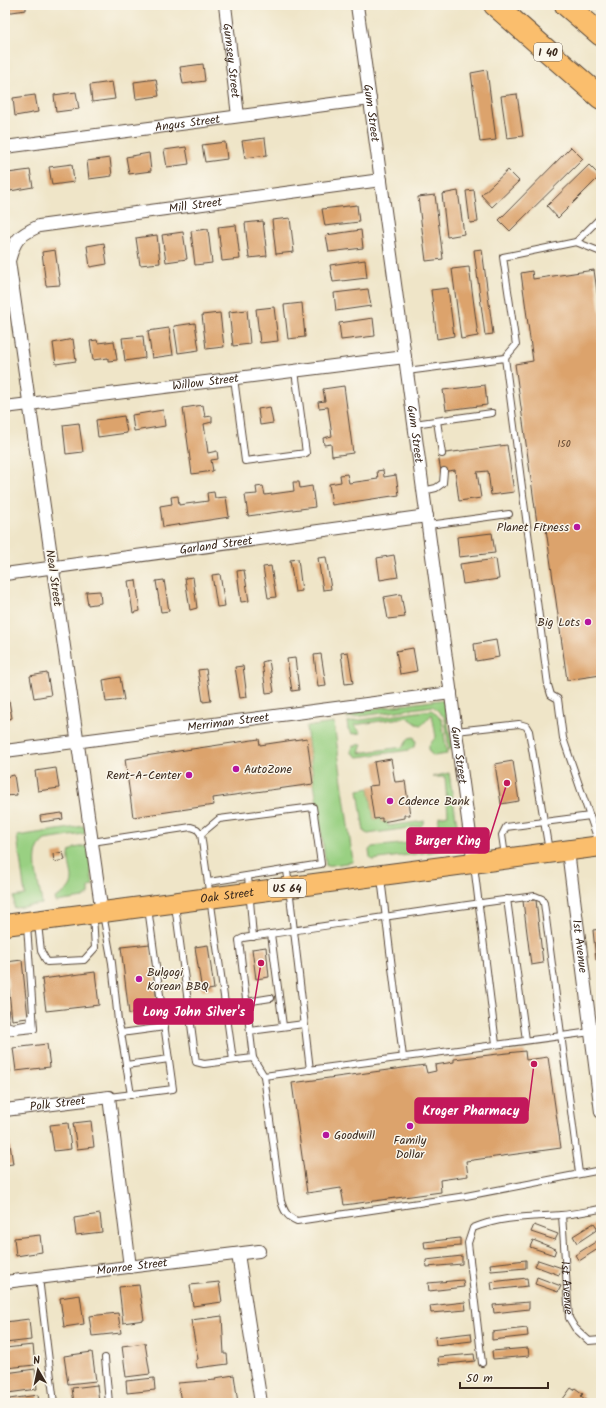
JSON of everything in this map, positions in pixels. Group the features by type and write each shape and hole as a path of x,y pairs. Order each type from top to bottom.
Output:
{"highway":[{"name":"I 40","path":"494,5 601,98"},
{"path":"566,5 601,35"},
{"name":"US 64","path":"559,853 600,846"},
{"name":"Oak Street","path":"5,925 175,903 210,890 317,874 381,876 559,853"}],"street":[{"name":"Gurnsey Street","path":"225,5 238,116"},
{"name":"Gum Street","path":"357,5 474,864"},
{"name":"Angus Street","path":"5,147 370,99"},
{"name":"Mill Street","path":"14,242 26,232 39,226 381,180"},
{"name":"Neal Street","path":"14,242 9,261 92,842 98,913"},
{"name":"Willow Street","path":"5,407 405,357"},
{"name":"Garland Street","path":"5,574 428,521"},
{"name":"Merriman Street","path":"5,751 451,693"},
{"name":"1st Avenue","path":"559,853 596,1030 601,1112"},
{"name":"Polk Street","path":"5,1110 109,1097"},
{"path":"109,1097 130,1267"},
{"name":"Monroe Street","path":"5,1282 259,1251"},
{"path":"238,1254 261,1403"}],"lane":[{"path":"407,372 505,358 516,345 503,258 576,242 601,217"},
{"path":"576,242 601,252"},
{"path":"505,358 548,684 551,695 558,699 563,738 600,846"},
{"path":"234,378 245,461 306,453 295,371"},
{"path":"414,424 492,413"},
{"path":"437,421 442,454"},
{"path":"423,491 436,488 443,483 444,471"},
{"path":"428,521 509,514"},
{"path":"456,731 519,724 526,726 531,738 544,822 559,853"},
{"path":"201,834 219,819 313,807 321,864 317,874"},
{"path":"506,859 502,835 506,827 590,816"},
{"path":"92,842 191,827 197,829 201,834 233,1060"},
{"path":"474,864 496,1044"},
{"path":"381,876 403,1057"},
{"path":"288,879 310,1070"},
{"path":"248,885 254,936"},
{"path":"579,1173 544,903 542,899 535,896 507,899 254,936 238,940 253,1058 264,1076 280,1201 289,1218 297,1221 466,1196 579,1173 601,1170"},
{"path":"507,899 526,1040"},
{"path":"175,903 196,1062 204,1064 253,1058"},
{"path":"109,1097 173,1089 148,907"},
{"path":"32,922 41,950 47,962 84,960 95,948 98,913"},
{"path":"98,913 112,963 118,1020 122,1033 131,1095"},
{"path":"5,1032 34,1029 30,963 32,922"},
{"path":"271,934 283,1026"},
{"path":"5,1012 6,1025 13,1027 30,1024 26,973 30,963"},
{"path":"246,1002 271,998"},
{"path":"250,1031 304,1024"},
{"path":"122,1033 165,1027"},
{"path":"264,1076 596,1030"},
{"path":"126,1065 169,1059"},
{"path":"482,1363 468,1243 473,1228 490,1221 525,1216 562,1215 601,1209"},
{"name":"1st Avenue","path":"562,1215 569,1318 575,1328 589,1341 601,1340"},
{"path":"39,1278 54,1403"},
{"path":"105,1358 109,1403"}],"green space":[{"path":"440,700 444,702 452,746 449,751 445,718 433,706 347,718 349,712"},
{"path":"432,710 442,720 447,754 434,756 429,752 429,745 436,737 432,714 422,725 417,724 407,717 354,725 361,733 352,734 348,729 347,722"},
{"path":"334,723 353,862 326,866 306,727"},
{"path":"414,737 416,742 415,746 409,750 358,757 351,752 353,746 362,744 359,753 403,747 409,738"},
{"path":"449,773 460,844 451,849 372,860 369,850 372,847 413,842 421,840 434,832 439,817 448,815 445,777 432,777"},
{"path":"369,788 374,819 382,818 382,822 387,821 388,826 425,821 421,826 368,834 364,832 358,790"},
{"path":"84,826 85,833 83,834 45,840 40,845 37,852 36,869 42,904 15,908 14,897 25,895 17,836"},
{"path":"84,846 88,847 93,886 89,887 89,894 83,898 56,902 55,898 70,887 72,881 69,864 70,851"}],"building":[{"path":"5,5 26,5 26,10 5,13"},
{"path":"203,64 205,81 183,84 180,67"},
{"path":"487,70 496,140 480,142 471,73"},
{"path":"156,79 159,96 136,99 134,82"},
{"path":"112,82 115,99 92,102 90,85"},
{"path":"76,92 79,109 56,112 54,95"},
{"path":"517,94 523,136 507,138 501,96"},
{"path":"35,95 38,112 15,116 13,98"},
{"path":"265,138 267,155 245,158 242,141"},
{"path":"225,142 227,159 205,162 202,145"},
{"path":"186,147 189,164 167,167 164,150"},
{"path":"571,147 583,159 510,231 499,220"},
{"path":"149,153 151,171 129,174 126,157"},
{"path":"110,158 112,176 89,179 87,161"},
{"path":"72,164 74,182 52,185 49,167"},
{"path":"589,165 600,176 558,218 547,206"},
{"path":"30,170 33,187 10,191 8,173"},
{"path":"508,170 519,181 492,207 481,195"},
{"path":"474,190 478,222 470,223 466,191"},
{"path":"458,191 464,234 447,237 442,194"},
{"path":"435,195 443,259 426,261 418,197"},
{"path":"357,205 359,222 325,226 322,209"},
{"path":"290,218 294,252 276,254 272,220"},
{"path":"263,221 267,256 249,258 245,223"},
{"path":"236,225 240,259 222,261 218,227"},
{"path":"208,229 212,263 195,265 191,231"},
{"path":"361,230 363,248 329,252 326,235"},
{"path":"183,232 187,259 166,262 162,235"},
{"path":"157,235 160,263 140,265 136,238"},
{"path":"104,243 107,264 90,267 87,246"},
{"path":"482,249 493,334 485,335 474,250"},
{"path":"55,250 60,285 46,286 42,252"},
{"path":"365,260 367,278 333,282 330,265"},
{"path":"469,267 478,336 461,339 452,269"},
{"path":"594,270 601,320 601,675 567,680 545,522 537,523 515,364 533,361 521,273 532,271 533,279"},
{"path":"448,288 454,336 437,339 431,290"},
{"path":"368,289 371,306 336,311 334,293"},
{"path":"302,303 305,337 288,339 284,305"},
{"path":"274,307 278,341 260,343 256,309"},
{"path":"247,310 250,344 233,346 229,312"},
{"path":"220,313 224,347 206,349 202,315"},
{"path":"373,318 375,336 341,340 339,323"},
{"path":"195,323 199,350 178,353 174,326"},
{"path":"169,328 173,355 152,358 148,331"},
{"path":"143,336 145,358 125,361 122,338"},
{"path":"73,339 76,361 56,364 53,343"},
{"path":"97,340 98,343 114,341 117,360 108,361 108,358 93,360 90,341"},
{"path":"485,385 487,405 446,410 443,390"},
{"path":"344,386 353,453 332,456 331,444 324,445 323,438 332,436 328,407 319,408 318,402 325,401 323,389"},
{"path":"203,405 205,417 212,416 212,422 204,424 208,453 217,451 218,459 211,460 213,471 192,474 183,408"},
{"path":"270,407 273,423 260,425 258,409"},
{"path":"163,410 165,426 134,431 132,415"},
{"path":"124,416 127,433 98,437 96,420"},
{"path":"79,423 83,452 66,454 63,425"},
{"path":"507,445 514,492 491,495 488,471 477,472 481,498 459,501 455,470 441,472 438,454"},
{"path":"383,470 384,477 396,475 399,495 332,505 329,484 341,482 340,475 347,474 349,483 378,479 377,471"},
{"path":"293,482 299,482 300,488 312,486 315,507 248,516 245,495 257,494 256,487 263,486 265,495 294,491"},
{"path":"214,492 215,498 226,497 229,517 163,527 160,506 172,504 171,497 178,496 179,505 208,501 207,493"},
{"path":"492,533 495,553 459,557 457,537"},
{"path":"394,555 398,577 380,580 377,558"},
{"path":"326,557 331,589 323,590 318,558"},
{"path":"298,559 302,591 295,592 290,560"},
{"path":"496,559 499,579 463,584 460,564"},
{"path":"271,566 276,597 268,598 263,567"},
{"path":"244,570 249,601 241,602 237,571"},
{"path":"220,574 225,606 217,607 212,575"},
{"path":"193,577 197,608 190,610 185,578"},
{"path":"136,580 140,611 133,613 128,581"},
{"path":"164,580 169,611 161,612 156,581"},
{"path":"100,591 101,603 88,605 86,592"},
{"path":"401,594 405,617 388,619 384,597"},
{"path":"496,640 499,657 476,661 474,644"},
{"path":"413,648 417,671 400,674 396,651"},
{"path":"348,652 353,683 345,684 341,653"},
{"path":"321,654 326,686 318,687 314,655"},
{"path":"295,658 299,690 292,691 287,659"},
{"path":"269,660 274,692 266,693 262,662"},
{"path":"243,666 247,697 240,698 235,667"},
{"path":"206,669 211,701 203,702 198,670"},
{"path":"47,673 51,695 34,698 30,676"},
{"path":"120,677 124,700 106,702 103,680"},
{"path":"9,701 12,718 5,720 5,702"},
{"path":"307,738 313,784 213,798 214,805 133,817 125,759 259,739 260,745"},
{"name":"Cadence Bank","path":"391,759 395,782 405,781 410,815 404,815 404,818 382,822 382,818 374,819 369,786 378,785 374,762"},
{"path":"513,761 519,801 501,804 495,764"},
{"path":"56,768 59,788 38,791 35,771"},
{"path":"14,775 17,795 5,796 5,777"},
{"path":"62,813 63,819 41,822 40,816"},
{"path":"63,852 65,860 54,862 53,854"},
{"path":"536,900 543,963 531,965 523,901"},
{"path":"601,929 601,960 596,960 593,930"},
{"name":"Bulgogi Korean BBQ","path":"150,944 158,1010 129,1014 121,947"},
{"path":"208,945 214,989 202,991 195,947"},
{"path":"266,947 269,977 256,979 252,949"},
{"path":"22,960 28,1018 12,1020 6,962"},
{"path":"95,972 99,1005 46,1011 42,979"},
{"path":"47,1044 50,1067 16,1071 13,1048"},
{"path":"525,1051 526,1060 548,1057 561,1148 466,1161 468,1176 440,1180 441,1192 344,1205 341,1188 307,1193 292,1083 425,1065 427,1073 436,1071 435,1065 454,1062 454,1059"},
{"path":"5,1054 8,1054 10,1072 5,1073"},
{"path":"91,1121 94,1147 77,1149 73,1123"},
{"path":"68,1123 71,1149 54,1151 50,1125"},
{"path":"9,1138 13,1164 5,1165 5,1139"},
{"path":"100,1214 102,1232 76,1235 74,1218"},
{"path":"594,1223 598,1229 577,1243 573,1236"},
{"path":"534,1225 558,1234 555,1240 531,1232"},
{"path":"40,1235 42,1252 16,1256 14,1238"},
{"path":"460,1238 460,1246 425,1249 424,1242"},
{"path":"533,1240 556,1249 554,1255 530,1247"},
{"path":"597,1241 601,1247 579,1261 575,1255"},
{"path":"462,1256 462,1264 427,1267 426,1260"},
{"path":"526,1260 526,1268 491,1271 490,1264"},
{"path":"538,1260 562,1268 559,1275 535,1266"},
{"path":"537,1277 561,1286 558,1292 535,1284"},
{"path":"527,1278 528,1286 492,1290 491,1282"},
{"path":"463,1280 464,1287 429,1291 428,1283"},
{"path":"219,1282 222,1302 193,1306 190,1285"},
{"path":"139,1285 144,1320 123,1323 119,1287"},
{"path":"80,1295 84,1324 64,1327 60,1298"},
{"path":"465,1302 466,1310 431,1313 430,1306"},
{"path":"529,1302 529,1309 494,1313 493,1305"},
{"path":"118,1313 121,1333 92,1336 89,1316"},
{"path":"222,1316 224,1354 227,1354 228,1364 197,1368 196,1360 198,1359 191,1320"},
{"path":"29,1319 31,1340 5,1343 5,1322"},
{"path":"527,1328 528,1336 492,1340 492,1332"},
{"path":"471,1333 472,1341 436,1345 435,1337"},
{"path":"145,1343 150,1374 126,1377 122,1346"},
{"path":"33,1345 35,1365 6,1368 5,1348"},
{"path":"528,1348 529,1356 493,1359 492,1351"},
{"path":"92,1352 96,1381 68,1384 64,1356"},
{"path":"474,1354 475,1361 439,1365 438,1357"},
{"path":"35,1369 37,1389 8,1393 6,1373"},
{"path":"234,1375 238,1403 181,1403 178,1383 216,1380 215,1378"},
{"path":"154,1378 155,1390 127,1393 126,1381"},
{"path":"97,1385 99,1401 74,1403 72,1388"},
{"path":"571,1388 574,1390 575,1388 583,1394 581,1396 590,1403 560,1403"},
{"path":"38,1395 39,1403 10,1403 9,1399"}],"place":[{"name":"Planet Fitness","path":"577,527"},
{"name":"Big Lots","path":"588,622"},
{"name":"AutoZone","path":"236,769"},
{"name":"Rent-A-Center","path":"189,775"},
{"name":"Burger King","path":"507,783"},
{"name":"Cadence Bank","path":"390,801"},
{"name":"Long John Silver's","path":"261,963"},
{"name":"Bulgogi Korean BBQ","path":"139,979"},
{"name":"Kroger Pharmacy","path":"534,1064"},
{"name":"Family Dollar","path":"410,1126"},
{"name":"Goodwill","path":"326,1135"}]}
